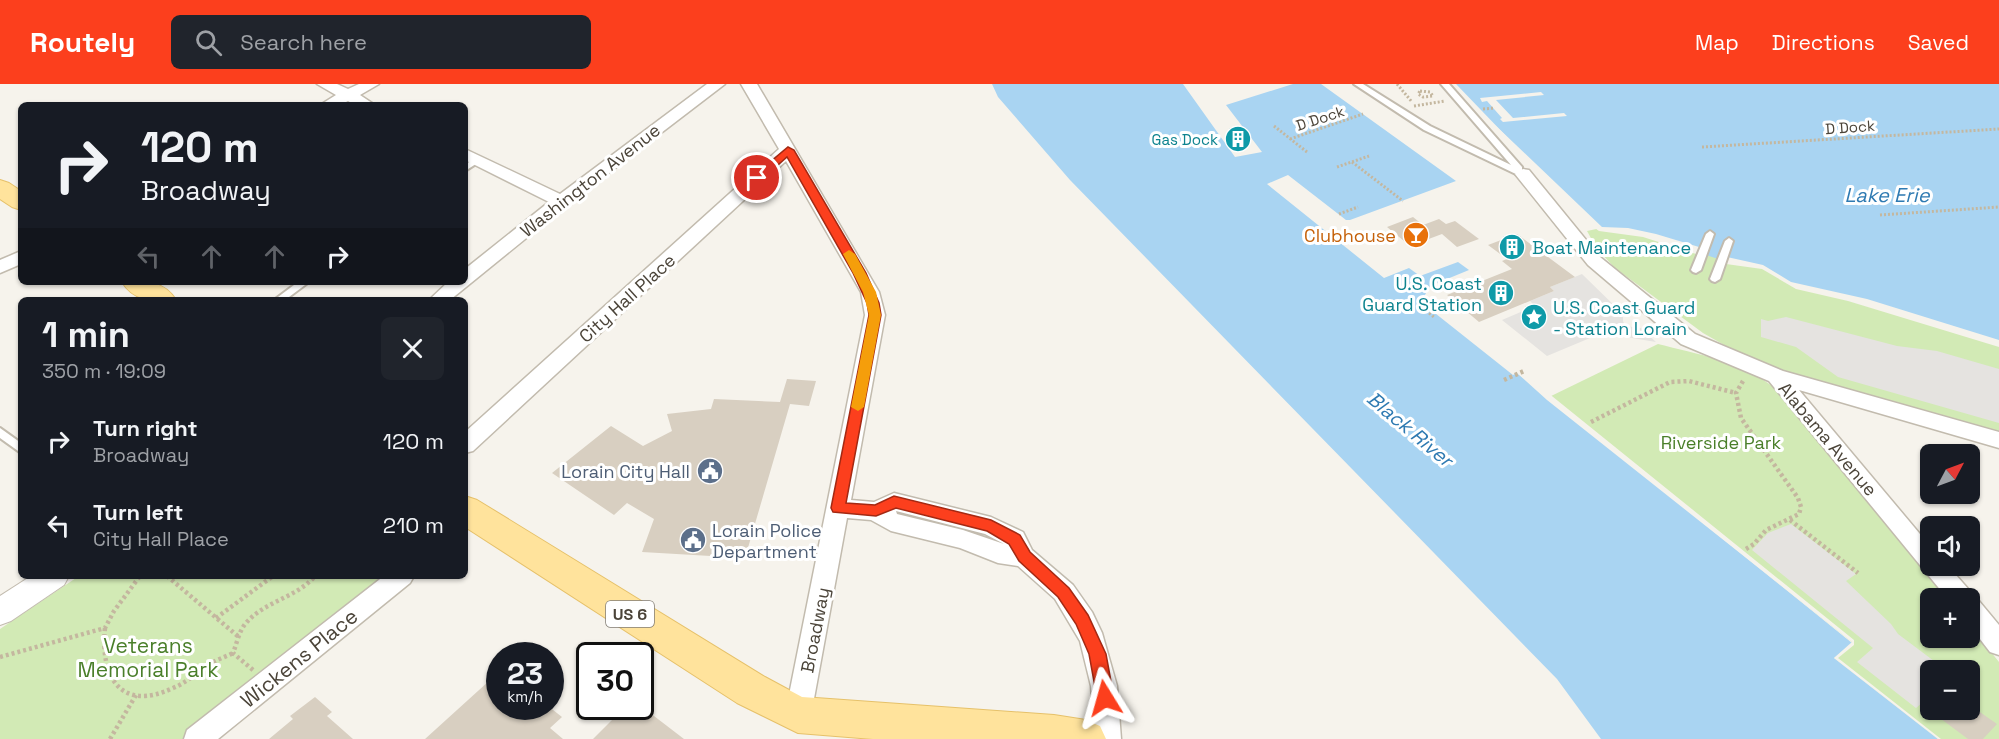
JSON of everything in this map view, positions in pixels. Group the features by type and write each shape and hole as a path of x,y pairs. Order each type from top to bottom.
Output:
{"main road":[{"path":"0,188 18,200"},
{"path":"140,285 158,297"},
{"name":"US 6","path":"469,517 751,690 795,727 940,725 1086,739"}],"street":[{"path":"325,84 361,102"},
{"path":"334,102 371,84"},
{"name":"Washington Avenue","path":"468,276 561,201 717,84"},
{"name":"Broadway","path":"749,84 860,273 870,292 875,315 795,727"},
{"name":"City Hall Place","path":"468,442 788,150"},
{"path":"469,161 561,201"},
{"name":"Alabama Avenue","path":"1523,174 1594,261 1688,339 1776,376 1920,550"},
{"path":"0,267 18,258"},
{"path":"442,297 456,285"},
{"path":"1776,376 1999,440"},
{"path":"838,508 876,511 894,501 991,526 1015,539 1024,556 1064,592 1093,641 1104,686 1108,739"},
{"path":"1943,576 1953,588"},
{"path":"0,612 50,579"},
{"name":"Wickens Place","path":"197,739 398,579"},
{"path":"1980,613 1999,623"},
{"path":"1980,621 1999,644"}],"lane":[{"path":"1358,84 1427,128 1523,174"},
{"path":"1445,84 1523,174"},
{"path":"1696,270 1710,234"},
{"path":"1715,279 1729,241"},
{"path":"283,297 300,285"},
{"path":"0,432 18,447"}],"path":[{"path":"1397,84 1415,105"},
{"path":"1390,91 1402,89"},
{"path":"1429,98 1433,103"},
{"path":"1395,108 1460,100"},
{"name":"D Dock","path":"1290,139 1363,114"},
{"path":"1274,126 1307,152"},
{"name":"D Dock","path":"1702,147 1999,129"},
{"path":"1336,167 1369,156"},
{"path":"1352,162 1403,201"},
{"path":"1339,214 1358,207"},
{"path":"1880,215 1999,207"},
{"path":"1423,308 1435,318"},
{"path":"1504,380 1524,371"},
{"path":"1592,422 1670,382 1689,381 1736,393"},
{"path":"1743,381 1736,393 1741,418 1798,498 1801,507 1799,514 1766,530 1754,544 1746,549"},
{"path":"1790,520 1858,573"},
{"path":"138,579 114,611 105,628 101,647 105,670 116,687 136,695 163,692 192,679 207,665 233,653 244,625 257,613 300,592 312,579"},
{"path":"170,579 240,639"},
{"path":"216,618 269,579"},
{"path":"0,657 105,628"},
{"path":"233,653 255,672"},
{"path":"110,739 136,695"}],"green space":[{"path":"1601,228 1644,234 1727,260 1763,266 1999,344 1999,432 1788,372 1740,354 1703,333 1615,268 1597,249 1587,231"},
{"name":"Riverside Park","path":"1658,344 1732,364 1772,386 1920,565 1920,576 1929,576 1939,588 1920,588 1920,648 1980,648 1980,638 1999,662 1999,739 1938,739 1834,658 1852,642 1547,398"},
{"name":"Veterans Memorial Park","path":"75,579 384,579 184,739 0,739 0,629"}],"shaded area":[{"path":"1582,274 1623,314 1625,326 1641,328 1656,342 1602,333 1547,356 1502,320 1535,306 1530,301 1554,291 1550,287"},
{"path":"1786,317 1897,346 1937,351 1999,369 1999,423 1838,377 1796,347 1761,337 1761,319 1768,321"},
{"path":"1791,524 1856,574 1846,581 1891,624 1898,634 1933,660 1920,660 1920,705 1916,708 1857,662 1873,648 1752,550 1768,533"}],"water":[{"name":"Black River","path":"992,84 1183,84 1235,157 1262,152 1226,105 1293,84 1321,84 1456,181 1350,220 1346,220 1288,175 1267,184 1384,278 1409,268 1420,276 1458,262 1469,270 1430,286 1421,302 1513,375 1517,373 1852,643 1834,658 1938,739 1601,739 1557,679 1070,180 998,97"},
{"name":"Lake Erie","path":"1456,84 1999,84 1999,344 1797,286 1763,266 1727,262 1644,234 1601,228 1580,213"}],"pier":[{"path":"1541,92 1544,95 1496,100 1513,118 1564,113 1567,116 1503,122 1487,101 1482,102 1480,98"},
{"path":"1494,124 1602,227 1628,228 1656,234 1699,247 1696,254 1643,237 1599,231 1578,216"},
{"path":"1727,257 1763,265 1791,282 1867,299 1999,340 1999,347 1848,301 1796,289 1762,269 1726,264"},
{"path":"1521,371 1854,640 1854,645 1838,658 1941,739 1938,739 1834,658 1852,642 1547,400 1517,373"}],"building":[{"path":"1413,217 1423,225 1439,219 1446,224 1455,221 1479,239 1457,247 1442,234 1410,246 1387,227"},
{"name":"U.S. Coast Guard Station","path":"1517,234 1575,277 1550,287 1554,291 1479,322 1447,295 1512,269 1502,261 1507,259 1488,245"},
{"path":"787,379 816,381 809,406 790,404 745,558 642,552 654,519 627,503 614,515 552,473 611,426 643,446 672,431 667,414 711,409 714,399 780,402"},
{"path":"486,684 486,720 559,720 550,728 563,739 425,739"},
{"path":"315,697 332,712 327,716 353,739 269,739 293,719 290,716"},
{"path":"1980,712 1997,724 1983,739 1968,739 1942,720 1980,720"},
{"path":"654,716 684,739 593,739 612,720 654,720"}],"slow traffic":[{"path":"849,254 870,292 875,315 858,407"}],"place":[{"name":"Gas Dock","path":"1238,139"},
{"name":"Clubhouse","path":"1416,235"},
{"name":"Boat Maintenance","path":"1512,247"},
{"name":"U.S. Coast Guard Station","path":"1501,293"},
{"name":"U.S. Coast Guard - Station Lorain","path":"1534,317"},
{"name":"Lorain City Hall","path":"710,471"},
{"name":"Lorain Police Department","path":"693,540"}],"route":[{"path":"757,178 788,150 860,273 873,303 875,315 838,508 876,511 894,501 991,526 1015,539 1024,556 1064,592 1083,620 1093,641 1102,670 1105,698"}]}
